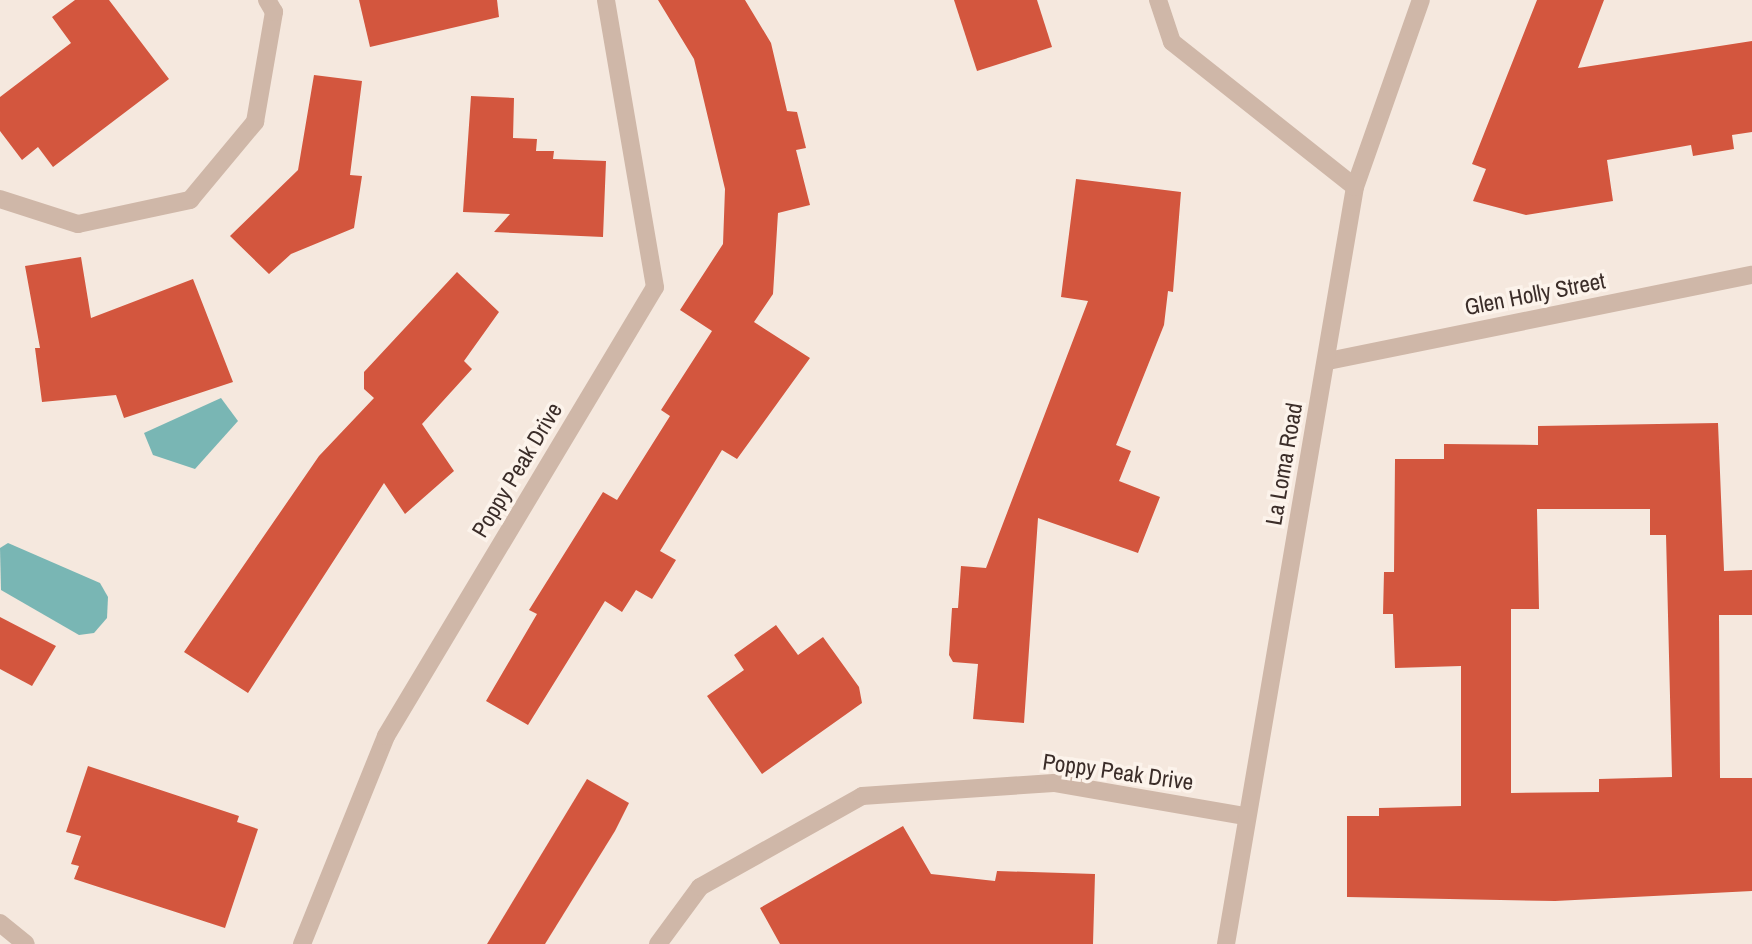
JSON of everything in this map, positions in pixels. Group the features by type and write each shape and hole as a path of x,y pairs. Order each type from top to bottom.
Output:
{"street":[{"path":"0,200 78,224 190,200 255,122 274,12 267,0"},
{"name":"Poppy Peak Drive","path":"302,944 386,736 655,287 606,0"},
{"path":"1158,0 1171,42 1355,187"},
{"name":"La Loma Road","path":"1226,944 1245,816 1328,361 1355,187 1421,0"},
{"name":"Glen Holly Street","path":"1328,361 1752,275"},
{"name":"Poppy Peak Drive","path":"658,944 700,887 862,796 1054,783 1245,816"},
{"path":"0,923 26,944"}],"water":[{"path":"221,398 238,421 195,469 153,455 144,433"},
{"path":"8,543 100,583 108,597 107,618 94,633 79,635 1,590 0,548"}],"building":[{"path":"75,0 109,0 169,79 53,167 38,147 22,160 0,131 0,97 71,43 52,17"},
{"path":"359,0 497,0 499,17 370,47"},
{"path":"658,0 745,0 771,43 787,111 797,112 806,148 796,150 810,205 778,213 773,294 754,322 810,358 737,459 722,450 660,551 676,560 652,599 636,590 622,612 605,601 528,725 486,701 537,614 529,610 603,492 617,500 670,416 661,410 712,331 680,310 723,244 725,189 694,59"},
{"path":"954,0 1037,0 1052,47 977,71"},
{"path":"1537,0 1604,0 1578,68 1752,41 1752,132 1732,135 1734,149 1693,156 1691,145 1607,160 1613,201 1526,215 1473,201 1486,169 1472,164"},
{"path":"314,75 362,81 350,175 362,176 354,228 291,254 269,274 230,236 298,170"},
{"path":"471,96 514,98 513,138 537,139 536,151 554,151 553,159 606,161 603,237 494,232 510,214 463,212"},
{"path":"1076,179 1181,192 1173,292 1168,291 1164,325 1116,445 1131,451 1119,481 1160,497 1138,553 1038,518 1024,723 973,719 978,664 953,662 949,655 952,608 958,608 961,566 986,568 1088,301 1061,297"},
{"path":"81,257 91,318 193,279 233,382 124,418 116,395 42,402 35,348 40,348 25,266"},
{"path":"457,272 499,312 464,361 472,369 422,424 454,471 405,514 384,483 248,693 184,652 319,456 374,398 364,389 364,372"},
{"path":"1718,423 1724,571 1752,570 1752,615 1719,615 1720,778 1752,778 1752,891 1555,901 1347,897 1347,816 1379,816 1379,808 1461,806 1461,666 1395,668 1393,614 1383,614 1384,572 1394,572 1395,459 1444,459 1444,444 1538,445 1538,426","holes":["1537,509 1650,509 1650,535 1666,535 1672,777 1599,779 1599,792 1511,793 1511,609 1539,609"]},
{"path":"0,617 56,646 32,686 0,669"},
{"path":"776,625 798,655 823,637 859,687 862,703 762,774 707,696 744,670 734,655"},
{"path":"88,766 239,816 237,822 258,829 225,928 74,879 79,866 71,864 81,836 66,832"},
{"path":"587,779 629,803 615,831 545,944 487,944"},
{"path":"903,826 931,874 995,881 997,871 1095,874 1093,944 780,944 760,908"}]}
